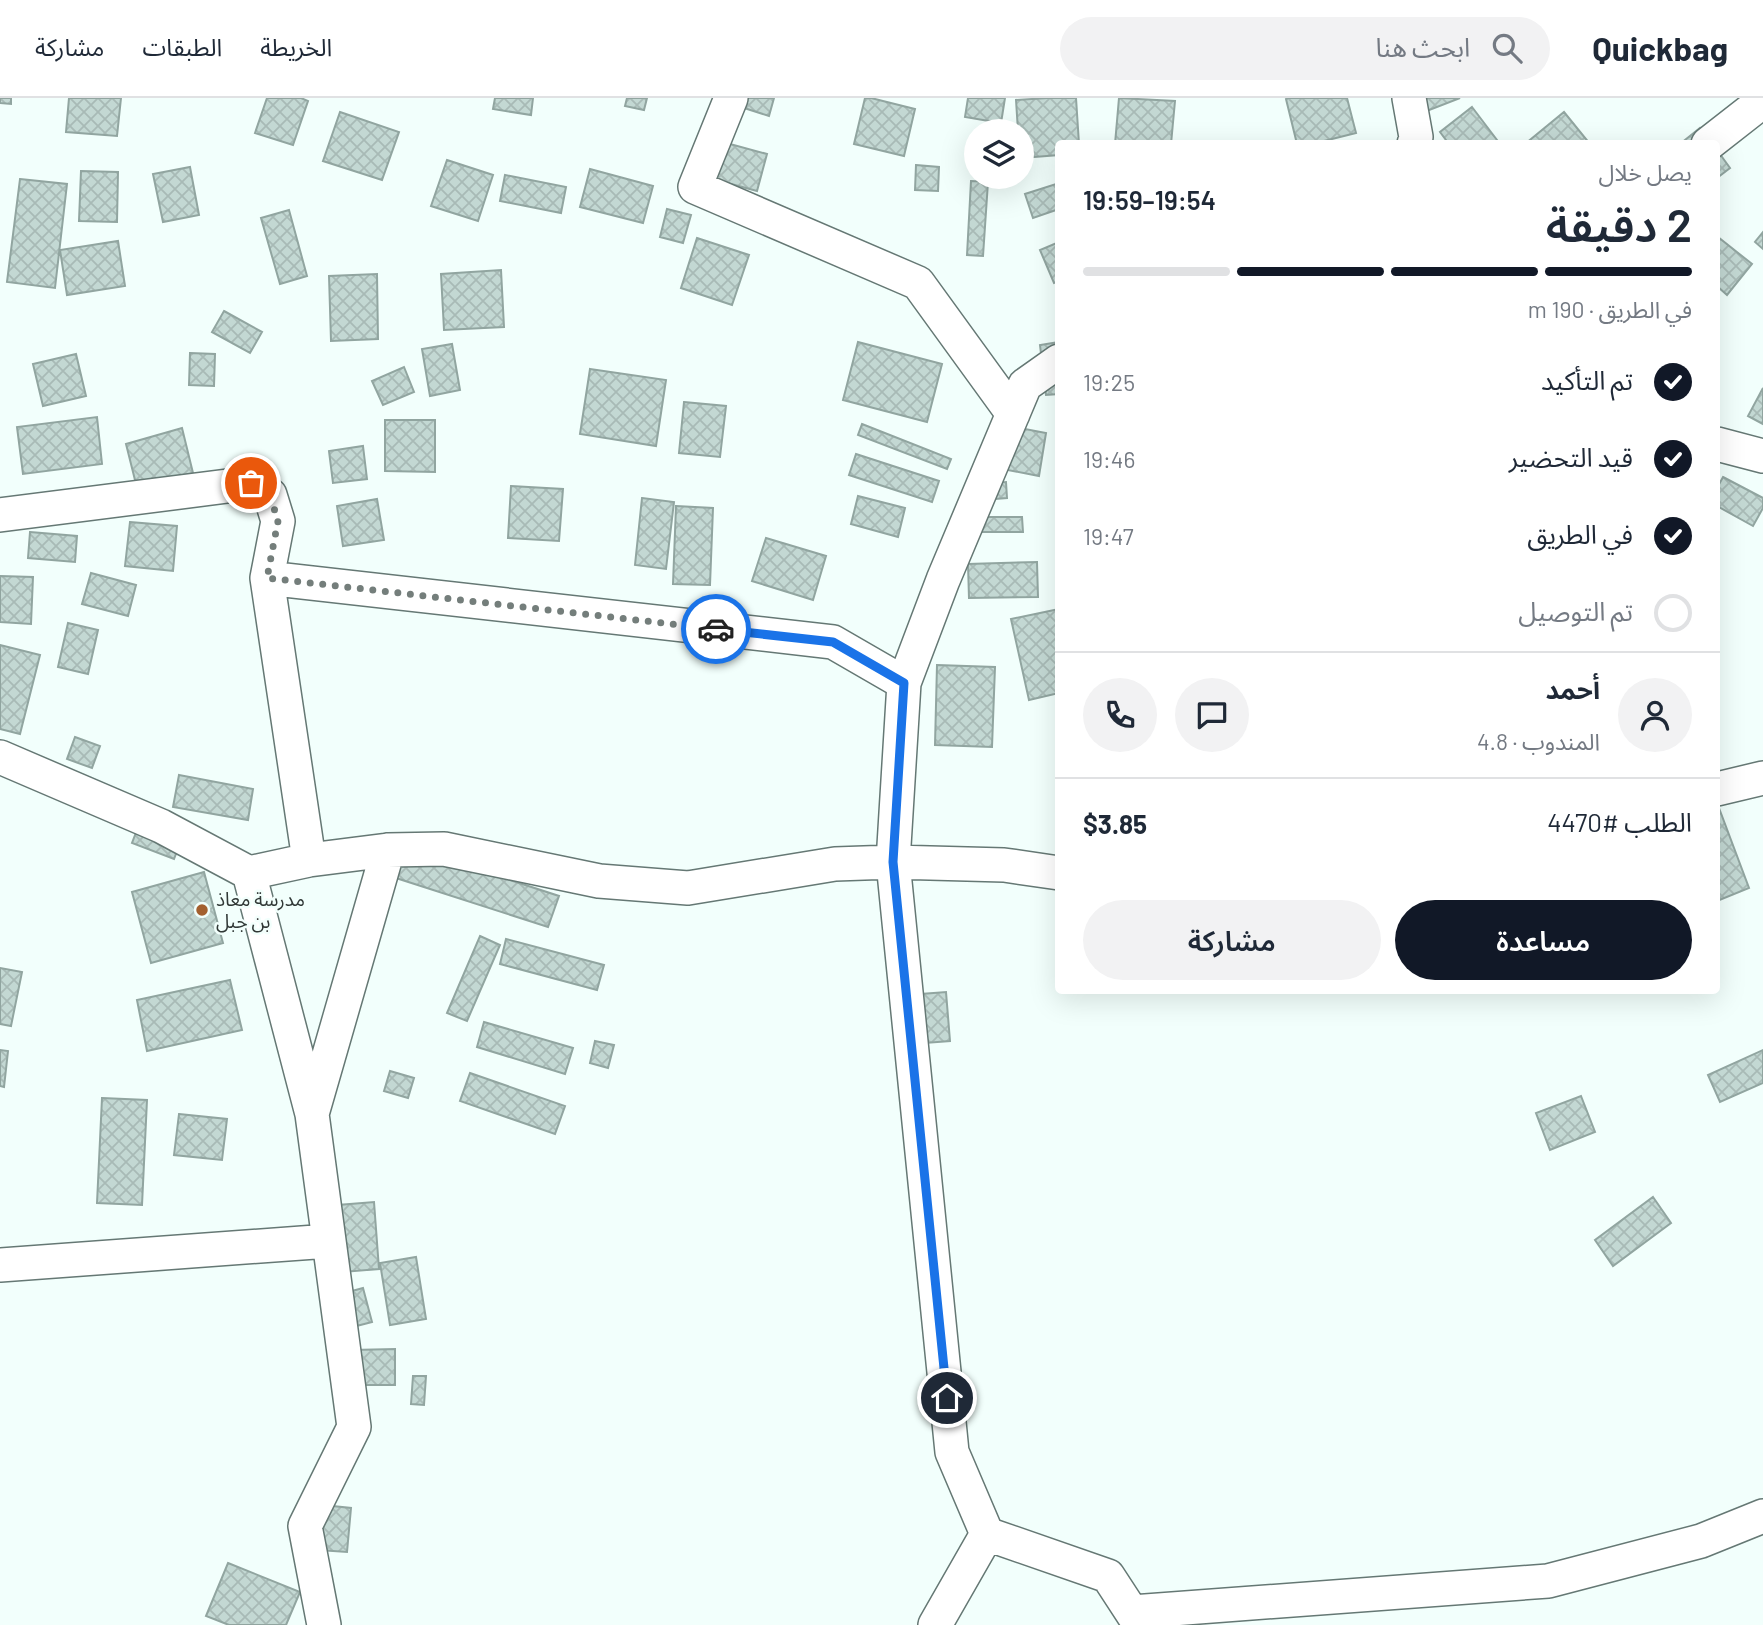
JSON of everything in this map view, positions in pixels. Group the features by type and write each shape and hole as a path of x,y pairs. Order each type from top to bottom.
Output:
{"street":[{"path":"731,98 695,187 918,284 1013,414"},
{"path":"1409,98 1415,140"},
{"path":"1714,140 1763,101"},
{"path":"1055,364 1025,385 943,580 904,683 893,862 952,1452 987,1534 1108,1576 1136,1618 1548,1581 1701,1541 1763,1516"},
{"path":"1720,445 1763,456"},
{"path":"0,515 251,483 270,495 278,521 267,578 309,860"},
{"path":"267,578 833,642 904,683"},
{"path":"0,757 161,826 249,873 309,860 388,850 444,849 598,881 688,888 835,864 893,862 1003,865 1055,872"},
{"path":"1720,788 1763,778"},
{"path":"312,1114 388,850"},
{"path":"249,873 312,1114 354,1427 306,1525 324,1625"},
{"path":"0,1265 328,1241"},
{"path":"935,1625 987,1534"}],"building":[{"path":"0,98 11,98 11,104 0,103"},
{"path":"69,98 121,98 117,136 66,132"},
{"path":"267,98 301,98 308,101 293,145 255,133"},
{"path":"495,98 533,98 531,115 493,109"},
{"path":"627,98 647,98 644,110 625,106"},
{"path":"716,98 774,98 769,116"},
{"path":"865,98 915,109 904,156 854,144"},
{"path":"968,98 1005,98 1002,119 965,117"},
{"path":"1076,98 1079,140 1055,140 1055,155 1034,157 1034,119 1017,119 1016,100"},
{"path":"1119,98 1175,101 1171,140 1115,140"},
{"path":"1347,98 1356,133 1328,140 1296,140 1286,99"},
{"path":"1412,98 1460,98 1419,114"},
{"path":"1472,107 1497,140 1446,140 1440,132"},
{"path":"340,112 399,132 382,180 323,161"},
{"path":"1564,112 1587,140 1530,140"},
{"path":"1700,128 1709,140 1685,140"},
{"path":"719,141 767,154 757,191 709,178"},
{"path":"1720,154 1730,168 1720,176"},
{"path":"447,160 493,175 478,221 431,206"},
{"path":"916,165 939,167 938,191 915,190"},
{"path":"190,167 199,215 163,222 153,174"},
{"path":"590,169 653,186 643,223 580,207"},
{"path":"81,171 118,172 117,222 79,221"},
{"path":"505,175 566,187 561,213 500,201"},
{"path":"20,179 67,184 55,288 7,282"},
{"path":"1055,184 1055,210 1033,218 1025,194"},
{"path":"971,189 988,189 983,256 967,255"},
{"path":"667,209 691,215 683,243 660,237"},
{"path":"289,210 307,276 280,284 261,218"},
{"path":"1763,232 1763,249 1755,242"},
{"path":"697,238 749,255 732,305 681,288"},
{"path":"1720,239 1752,264 1727,295 1720,289"},
{"path":"118,241 125,286 67,295 60,250"},
{"path":"1055,244 1055,283 1054,283 1040,250"},
{"path":"501,270 504,327 444,330 441,274"},
{"path":"377,274 378,339 331,341 329,276"},
{"path":"224,311 262,332 250,353 212,332"},
{"path":"858,342 942,364 927,422 843,400"},
{"path":"1055,343 1055,394 1046,395 1040,345"},
{"path":"452,344 460,390 430,396 422,349"},
{"path":"190,353 215,354 214,386 189,385"},
{"path":"76,354 86,396 43,406 33,364"},
{"path":"404,367 414,392 383,405 372,381"},
{"path":"590,369 666,380 656,446 580,434"},
{"path":"1763,388 1763,424 1748,416"},
{"path":"684,402 726,406 720,457 679,453"},
{"path":"97,417 102,464 23,474 17,427"},
{"path":"385,420 435,420 435,472 385,471"},
{"path":"862,424 951,459 947,469 858,435"},
{"path":"999,424 1046,433 1039,476 992,467"},
{"path":"182,428 193,473 137,488 126,444"},
{"path":"363,446 367,479 333,483 329,451"},
{"path":"856,454 939,481 932,502 849,475"},
{"path":"1723,477 1763,498 1763,508 1753,526 1720,508 1720,482"},
{"path":"1006,482 1007,498 969,501 968,485"},
{"path":"511,486 563,489 559,541 508,538"},
{"path":"858,496 905,508 898,537 851,524"},
{"path":"642,498 674,502 666,569 635,565"},
{"path":"377,499 384,540 343,546 337,506"},
{"path":"676,506 713,508 710,585 673,584"},
{"path":"958,517 1022,517 1023,532 958,532"},
{"path":"130,522 177,526 173,571 125,566"},
{"path":"30,532 77,536 75,562 28,558"},
{"path":"766,538 826,556 813,600 752,581"},
{"path":"1037,562 1038,597 969,598 968,564"},
{"path":"91,573 136,585 128,616 82,604"},
{"path":"0,576 33,577 31,624 0,622"},
{"path":"1055,610 1055,694 1029,700 1011,619"},
{"path":"68,623 98,630 88,674 58,667"},
{"path":"0,645 40,655 20,734 0,729"},
{"path":"937,665 995,667 992,747 935,745"},
{"path":"75,737 100,746 92,768 67,759"},
{"path":"179,775 253,789 248,820 173,807"},
{"path":"1720,811 1749,888 1720,900"},
{"path":"137,830 179,846 174,859 132,843"},
{"path":"406,846 559,896 548,927 396,878"},
{"path":"204,872 223,943 151,963 132,892"},
{"path":"480,936 500,945 467,1021 447,1013"},
{"path":"506,939 604,965 597,990 500,964"},
{"path":"0,968 22,972 11,1026 0,1024"},
{"path":"230,980 242,1030 147,1051 137,1000"},
{"path":"946,992 950,1041 925,1043 921,994"},
{"path":"484,1022 573,1048 565,1074 477,1047"},
{"path":"595,1041 614,1045 608,1068 590,1063"},
{"path":"0,1050 8,1051 4,1087 0,1086"},
{"path":"1763,1050 1763,1083 1720,1102 1708,1075"},
{"path":"390,1071 414,1078 408,1098 384,1091"},
{"path":"470,1073 565,1106 555,1134 460,1101"},
{"path":"1581,1096 1595,1132 1550,1150 1536,1113"},
{"path":"102,1098 147,1100 142,1205 97,1203"},
{"path":"179,1114 227,1119 222,1160 174,1155"},
{"path":"1653,1197 1671,1223 1613,1266 1595,1240"},
{"path":"374,1202 379,1269 343,1272 338,1205"},
{"path":"416,1257 426,1319 390,1325 380,1263"},
{"path":"363,1288 372,1322 345,1329 337,1295"},
{"path":"395,1349 395,1385 352,1385 352,1350"},
{"path":"413,1376 426,1376 424,1405 411,1404"},
{"path":"323,1505 351,1508 347,1552 319,1550"},
{"path":"228,1563 300,1592 286,1625 229,1625 206,1616"}],"way so far":[{"path":"251,483 270,495 278,521 267,578 716,629"}],"place":[{"name":"مدرسة معاذ بن جبل","path":"202,910"}],"route":[{"path":"716,629 833,642 904,683 893,862 947,1398"}]}
